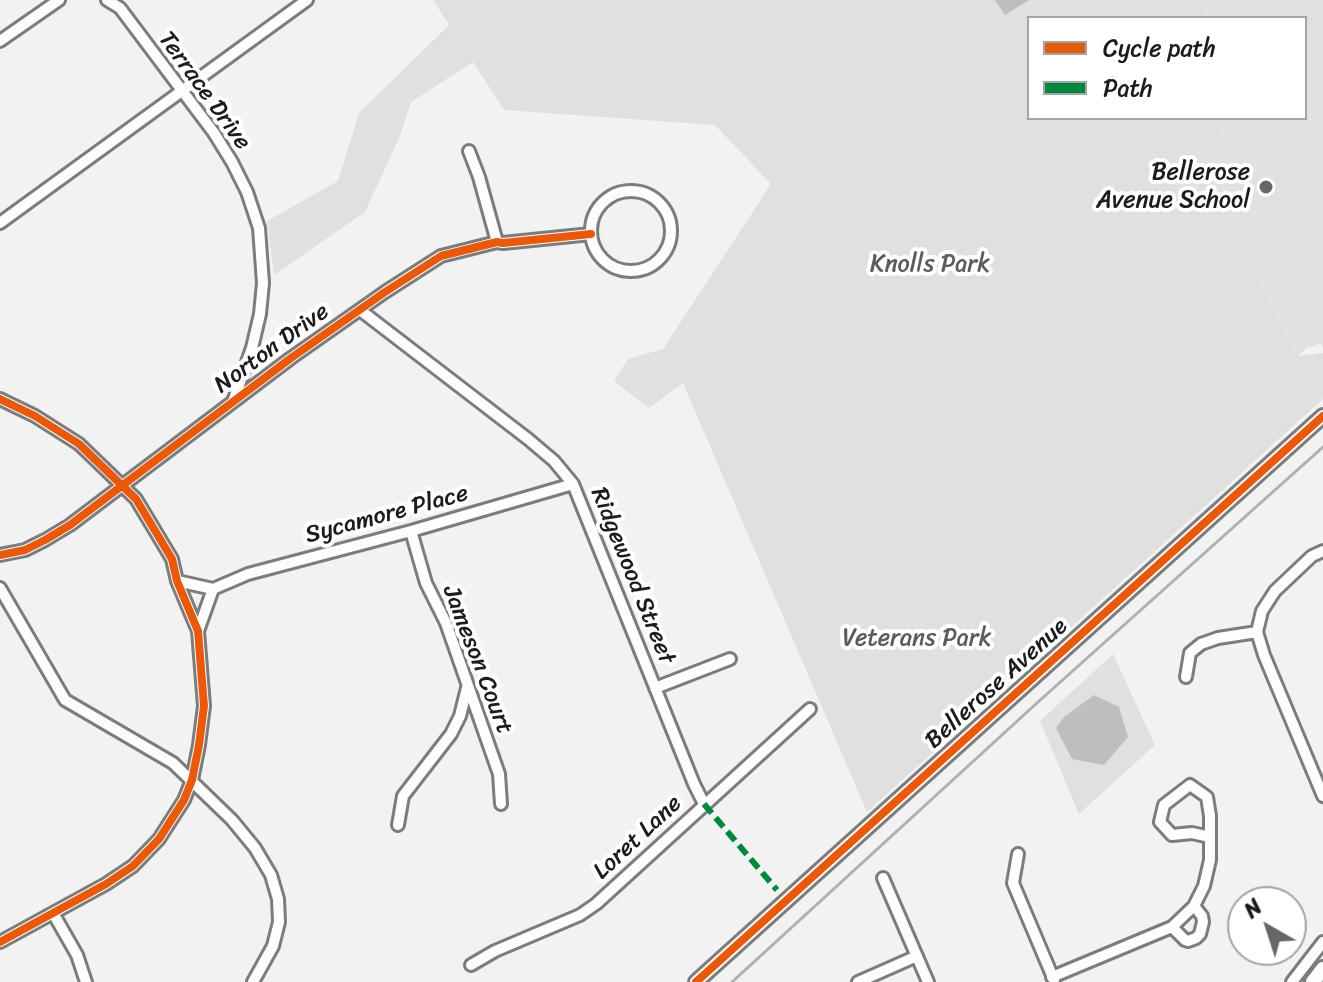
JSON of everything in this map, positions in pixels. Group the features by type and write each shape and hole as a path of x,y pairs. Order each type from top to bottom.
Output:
{"main road":[{"path":"1313,982 1323,969"}],"street":[{"path":"0,41 59,0"},
{"name":"Terrace Drive","path":"107,0 119,4 214,133 247,192 259,228 263,283 260,314 234,401"},
{"path":"0,223 307,0"},
{"path":"469,151 497,242"},
{"path":"620,192 648,194 667,213 671,227 665,251 646,267 634,270 622,270 610,265 594,246 591,234 592,220 598,208 620,192"},
{"name":"Norton Drive","path":"0,555 25,550 70,525 234,401 441,256 497,242 591,234"},
{"name":"Ridgewood Street","path":"360,310 528,439 554,461 573,484 704,804"},
{"path":"0,399 26,411 79,444 136,499 172,559 177,581 198,631 204,706 192,780 175,817 159,839 133,866 106,884 0,942"},
{"name":"Bellerose Avenue","path":"696,982 1323,416"},
{"name":"Sycamore Place","path":"213,589 248,574 573,484"},
{"name":"Jameson Court","path":"411,531 426,583 446,623 499,774 501,804"},
{"path":"1323,551 1312,556 1275,591 1262,611 1257,632 1323,796"},
{"path":"177,581 213,589 198,631"},
{"path":"0,588 65,700 173,763 248,838 271,875 278,899 279,922 273,946 253,982"},
{"path":"1186,677 1190,653 1201,644 1257,632"},
{"path":"655,688 730,659"},
{"path":"398,825 403,796 451,734 460,716 467,686"},
{"name":"Loret Lane","path":"471,965 495,951 580,915 596,904 810,709"},
{"path":"1018,854 1013,883 1053,980 1172,927 1194,906 1204,886 1210,860 1210,837 1210,816 1207,797 1190,785 1164,805 1160,822 1172,835 1192,833 1210,837"},
{"path":"883,878 928,982"},
{"path":"1172,927 1185,940 1196,938 1203,922 1194,906"},
{"path":"53,913 77,955 86,982"},
{"path":"1292,982 1323,942"},
{"path":"858,982 917,956"}],"shaded area":[{"path":"995,0 1029,0 1005,15"},
{"name":"Bellerose Avenue School","path":"1134,0 1323,0 1323,348 1320,343 1309,346 1298,356 1203,177 1182,120 1307,120 1307,16 1141,16"},
{"path":"1094,695 1119,707 1128,737 1104,765 1072,759 1056,728 1064,717"}],"green space":[{"name":"Knolls Park","path":"433,0 1206,0 1202,16 1027,16 1027,120 1225,120 1218,135 1214,197 1298,356 1323,353 1323,399 867,812 683,383 649,408 614,381 628,359 663,349 771,184 715,125 504,110 473,62 411,102 399,138 365,212 274,275 267,221 338,181 359,113 449,25"},
{"path":"1234,0 1323,0 1323,84 1307,61 1307,16 1222,16"},
{"path":"1113,654 1155,745 1079,814 1040,721"}],"railway":[{"path":"732,982 1323,447"}],"marked path":[{"path":"704,804 777,890"}],"cycle path":[{"path":"0,555 25,550 70,525 291,358 441,256 497,242 591,234"},
{"path":"0,399 35,416 79,444 136,499 172,559 177,581 198,631 204,706 192,780 184,800 159,839 133,866 106,884 0,942"},
{"path":"696,982 1323,416"}],"place":[{"name":"Bellerose Avenue School","path":"1266,187"}],"park label":[{"name":"Veterans Park","path":"917,639"}]}
